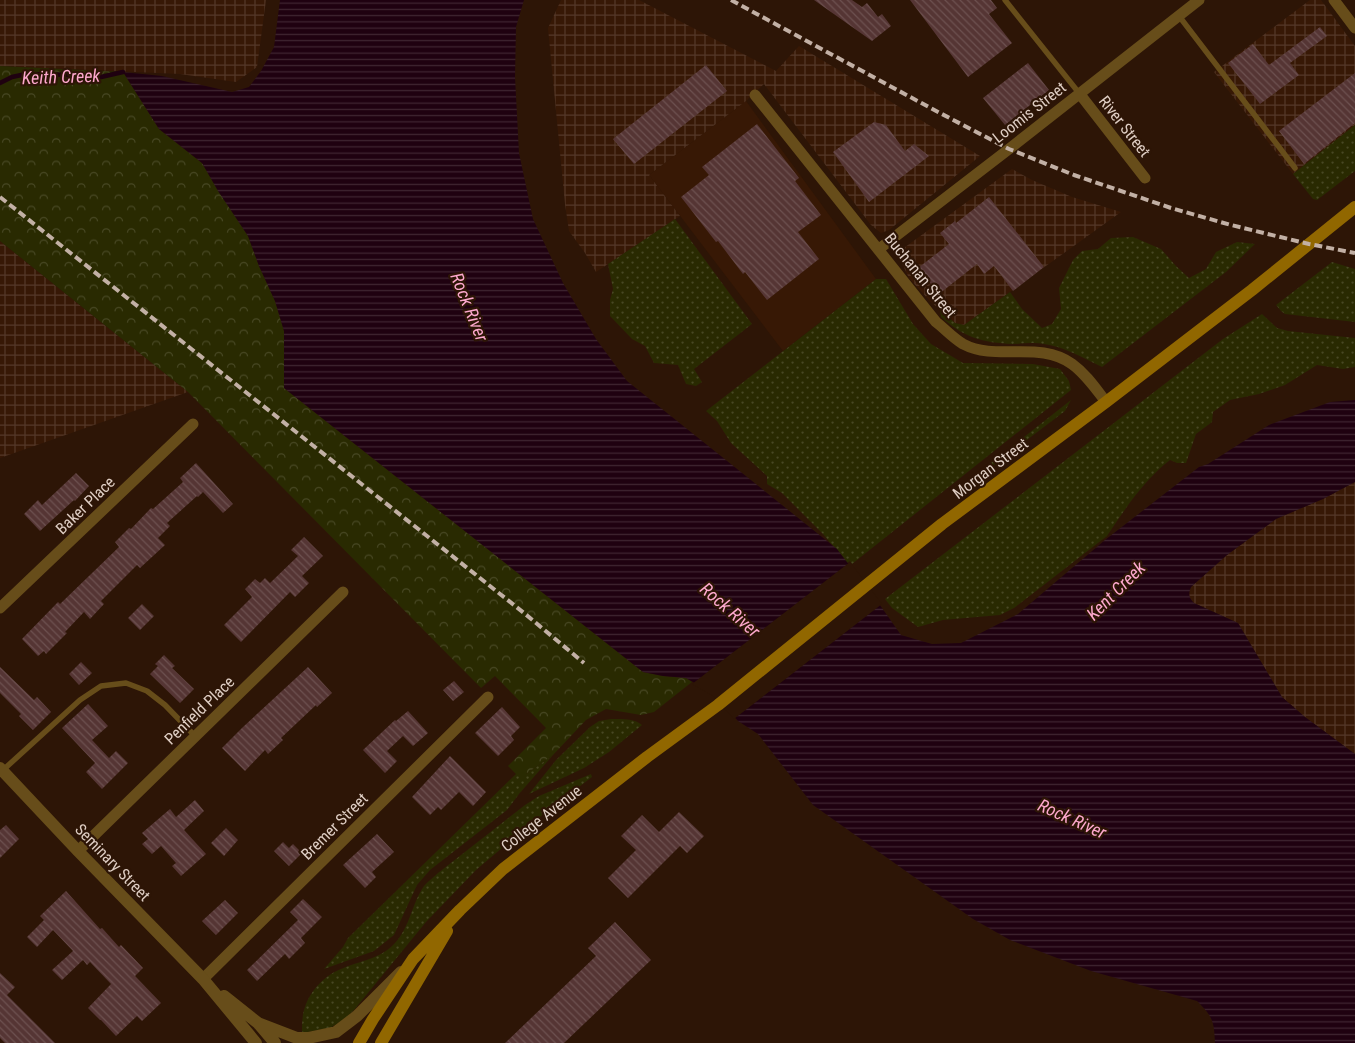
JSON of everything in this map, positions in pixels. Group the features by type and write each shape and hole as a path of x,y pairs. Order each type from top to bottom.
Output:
{"main road":[{"name":"Morgan Street","path":"647,757 718,705 942,524 1106,402 1244,296 1355,207"},
{"name":"College Avenue","path":"359,1043 413,959 460,910 503,869 647,757"},
{"name":"College Avenue","path":"381,1043 460,910"}],"street":[{"name":"Loomis Street","path":"879,249 1200,0"},
{"path":"1334,0 1355,28"},
{"name":"River Street","path":"1079,93 1145,178"},
{"name":"Buchanan Street","path":"756,95 936,322 952,336 974,348 994,352 1031,352 1057,356 1072,364 1084,375 1106,402"},
{"name":"Baker Place","path":"0,608 193,424"},
{"name":"Penfield Place","path":"78,850 342,592"},
{"name":"Bremer Street","path":"203,979 488,697"},
{"name":"Seminary Street","path":"1,770 203,979 256,1043"},
{"path":"258,1023 297,1038 308,1038 336,1032 357,1016 413,959"},
{"name":"Seminary Street","path":"203,979 258,1023 275,1043"}],"lane":[{"path":"1006,0 1079,93"},
{"path":"1179,16 1295,168"},
{"path":"1,770 80,700 101,686 126,683 147,691 195,736"}],"shaded area":[{"path":"0,0 266,0 257,67 236,82 180,74 0,66"},
{"path":"561,0 639,0 776,71 799,46 980,156 889,230 881,233 871,225 764,84 746,101 649,175 680,216 596,272 569,231 565,204 548,28"},
{"path":"1310,0 1321,0 1355,46 1355,125 1293,174 1214,72"},
{"path":"746,101 876,279 783,351 649,175"},
{"path":"1012,169 1032,180 1072,197 1121,212 964,325 955,323 930,301 909,278 897,253"},
{"path":"0,241 188,392 0,458"},
{"path":"1355,482 1355,754 1305,717 1282,697 1238,623 1194,603 1188,593 1191,587 1227,555 1276,519 1323,499"}],"green space":[{"path":"0,66 123,72 159,129 202,163 248,236 275,301 284,331 284,388 643,672 686,678 692,682 654,712 641,715 606,709 586,720 553,755 526,774 516,774 508,766 546,728 495,676 481,688 188,392 0,241"},
{"path":"1355,125 1355,171 1317,200 1313,199 1293,174"},
{"path":"675,219 752,324 694,369 702,382 696,386 686,384 678,365 654,363 645,346 632,339 610,316 610,300 613,289 608,264"},
{"path":"1133,237 1161,249 1189,278 1206,269 1216,252 1237,242 1255,244 1226,272 1102,367 1074,353 1052,345 1036,343 1013,344 974,338 957,330 941,317 940,310 955,323 964,325 1010,292 1022,309 1042,328 1052,324 1061,309 1059,288 1073,260 1082,251 1098,249 1111,238"},
{"path":"1332,262 1355,269 1355,322 1285,314 1281,311 1276,305"},
{"path":"876,279 886,279 913,324 931,344 963,363 1033,364 1060,369 1069,381 1071,390 852,564 850,561 847,563 823,534 782,493 767,484 767,476 731,443 717,421 706,411"},
{"path":"1262,314 1277,328 1288,331 1355,338 1355,367 1343,369 1317,365 1285,385 1259,394 1230,400 1213,412 1212,422 1196,434 1186,463 1177,463 1170,460 1143,486 1107,536 1014,608 1000,615 943,620 918,627 892,608 885,599 1223,339"},
{"path":"1071,400 1065,411 960,491 959,488"},
{"path":"611,719 631,720 642,725 609,752 584,768 529,794 556,760 590,727 599,721"},
{"path":"553,755 507,810 430,870 417,885 394,935 374,951 324,969 343,947 348,938 516,774 526,774"},
{"path":"591,774 592,777 528,826 476,870 426,922 345,1019 330,1028 302,1033 304,1010 314,990 329,975 389,949 400,937 420,893 429,881 525,805 539,796"}],"water":[{"path":"280,0 524,0 516,27 515,77 519,153 533,219 563,283 596,339 627,381 837,549 901,635 932,644 961,643 1018,614 1105,540 1199,467 1208,464 1269,425 1330,402 1355,400 1355,482 1323,499 1276,519 1227,555 1191,587 1189,594 1194,603 1238,623 1282,697 1305,717 1355,754 1355,1043 1215,1043 1212,1020 1197,1001 1091,971 1010,940 973,919 813,805 758,734 738,721 714,694 686,678 643,672 284,388 284,331 275,301 248,236 202,163 159,129 123,72 162,76 232,92 249,87 261,71 274,47"}],"pier":[{"path":"850,562 882,604 734,719 713,696 692,684"}],"building":[{"path":"814,0 852,0 862,7 867,3 878,17 882,14 891,26 872,41"},
{"path":"910,0 991,0 997,8 989,14 1012,43 968,77"},
{"path":"1320,27 1327,36 1290,63 1299,75 1260,104 1228,63 1253,44 1269,65"},
{"path":"1028,63 1049,90 1005,125 983,98"},
{"path":"706,65 727,91 634,164 613,139"},
{"path":"1355,73 1355,123 1304,164 1279,131"},
{"path":"874,122 886,125 905,151 914,144 929,156 869,202 833,152"},
{"path":"757,124 799,178 795,181 821,215 798,232 819,259 767,300 745,272 743,274 718,241 716,242 681,197 709,175 702,167"},
{"path":"989,197 1044,267 1013,291 994,266 984,274 977,264 939,294 918,268 949,244 940,233"},
{"path":"196,463 233,504 223,513 203,492 197,496 167,523 170,526 158,538 165,545 140,568 137,565 101,601 104,604 90,619 84,612 46,654 44,651 38,656 22,639 58,602 60,604 119,547 115,542 129,528 131,529 151,508 153,509 183,482 180,478"},
{"path":"76,473 89,486 75,501 40,531 24,514 38,500 42,505"},
{"path":"304,537 323,556 302,576 309,583 295,597 290,592 241,642 224,625 252,597 245,589 255,579 260,583 265,578 270,583 298,556 291,550"},
{"path":"142,604 154,616 140,630 128,618"},
{"path":"164,655 175,666 172,668 194,689 180,703 150,674 158,666 155,664"},
{"path":"81,662 92,673 79,685 69,674"},
{"path":"0,667 34,700 37,697 51,712 33,730 19,716 21,714 0,693"},
{"path":"308,667 332,693 317,707 316,705 281,738 283,740 268,754 265,750 245,771 222,748"},
{"path":"454,681 464,692 453,701 443,690"},
{"path":"88,704 108,726 92,740 109,758 116,751 128,763 102,789 86,772 95,763 62,728"},
{"path":"502,707 520,727 511,736 514,740 498,756 475,733"},
{"path":"408,711 428,733 413,746 403,736 387,751 397,761 385,773 363,750 395,720"},
{"path":"450,756 486,792 473,806 459,792 441,810 438,807 430,815 412,797"},
{"path":"195,800 204,811 184,830 206,854 181,876 172,866 176,863 161,846 152,854 142,844 148,839 142,833 170,809 176,817"},
{"path":"679,812 704,836 687,853 680,846 628,898 608,878 636,850 621,836 642,815 659,832"},
{"path":"6,825 19,839 0,858 0,830"},
{"path":"226,828 238,840 224,856 211,843"},
{"path":"377,834 394,852 372,872 376,877 365,888 343,865"},
{"path":"283,842 289,848 293,844 302,853 289,866 274,851"},
{"path":"66,891 100,929 102,928 119,947 121,945 143,968 135,976 161,1003 142,1021 137,1016 116,1036 88,1008 111,984 90,962 87,965 83,960 62,980 52,970 73,951 53,930 37,947 27,937 44,920 40,916"},
{"path":"303,899 322,917 301,938 305,943 289,959 285,954 257,981 247,970 298,920 290,912"},
{"path":"225,900 238,913 216,935 202,921"},
{"path":"615,922 651,960 564,1043 505,1043 596,956 588,948"},
{"path":"0,973 15,987 7,995 55,1043 5,1043 0,1038"}],"waterway":[{"name":"Keith Creek","path":"0,83 12,77 26,74 101,77 123,72"}],"railway":[{"path":"731,0 1009,149 1074,175 1171,208 1231,225 1355,253"},
{"path":"0,197 524,613 584,663"}],"water label":[{"name":"Rock River","path":"469,307"},
{"name":"Kent Creek","path":"1116,591"},
{"name":"Rock River","path":"730,610"},
{"name":"Rock River","path":"1072,819"}]}
